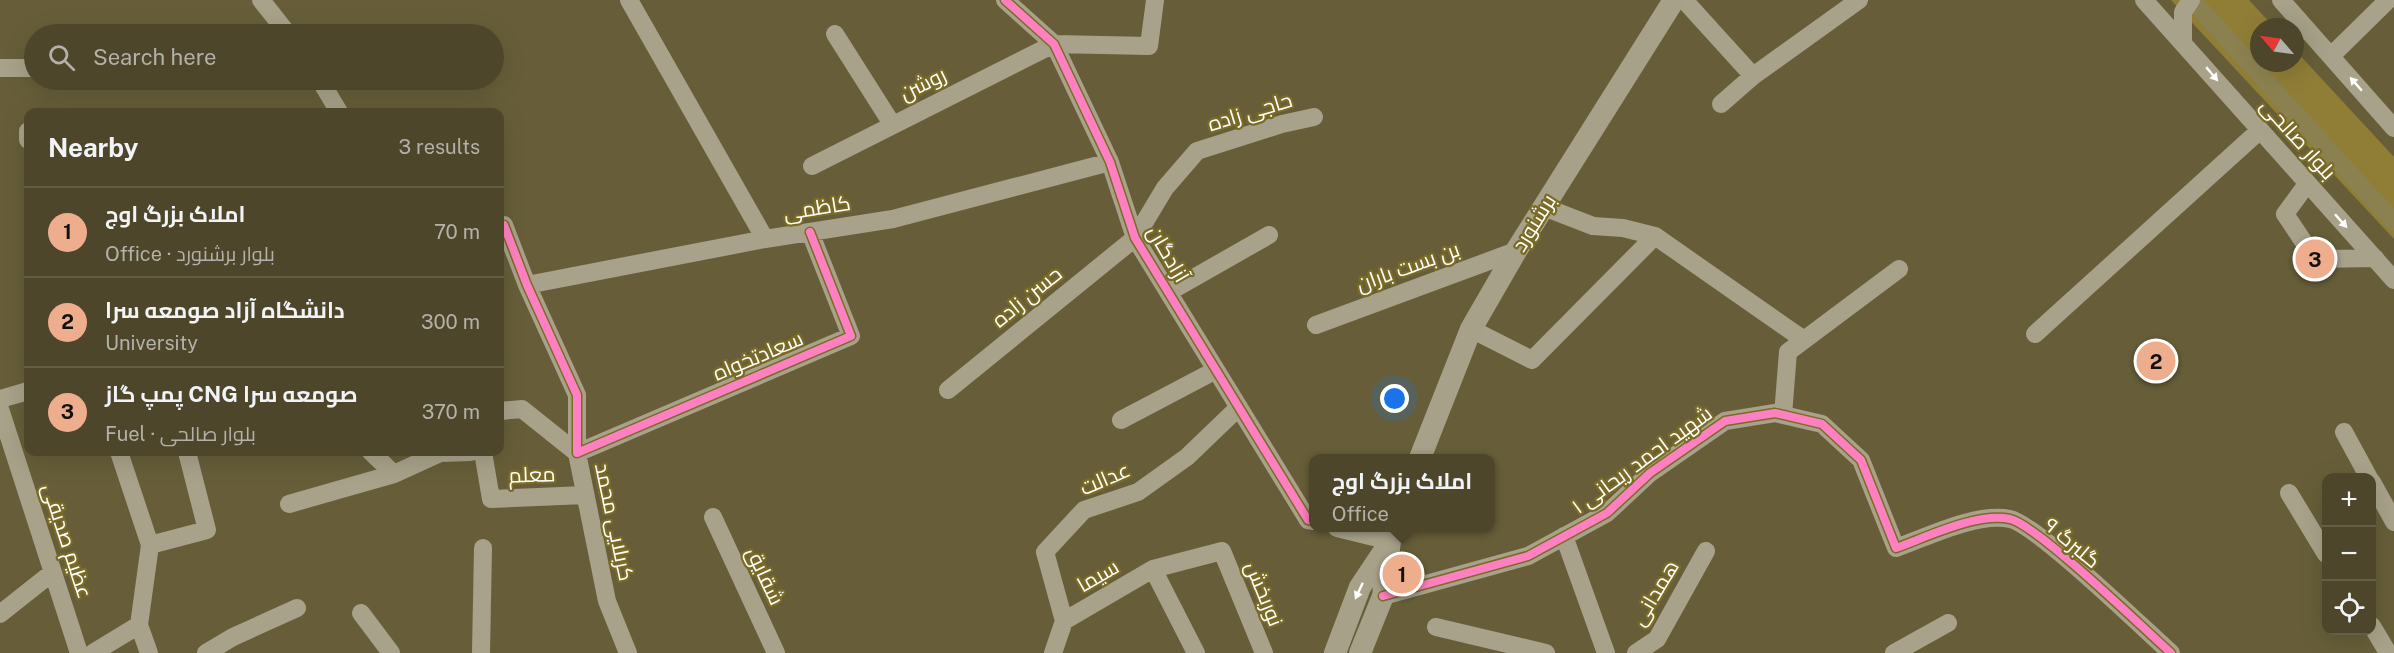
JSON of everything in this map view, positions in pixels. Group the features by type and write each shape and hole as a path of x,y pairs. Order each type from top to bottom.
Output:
{"main road":[{"name":"برشنورد","path":"1422,454 1471,329 1516,251 1674,0"},
{"path":"1360,653 1383,596 1393,534"},
{"path":"1335,653 1360,587 1393,534"}],"street":[{"path":"261,0 280,24"},
{"path":"629,0 765,239"},
{"name":"آزادگان","path":"1005,0 1054,44 1110,162 1135,238 1309,520"},
{"path":"1054,44 1149,46 1155,0"},
{"path":"1684,0 1753,76"},
{"path":"1720,104 1753,76 1859,0"},
{"name":"بلوار صالحی","path":"2144,0 2183,40 2259,131 2394,280"},
{"path":"2280,0 2394,128"},
{"path":"2331,56 2388,0"},
{"path":"2183,40 2187,6"},
{"path":"835,34 892,124"},
{"name":"روشن","path":"812,166 1054,44"},
{"path":"0,68 24,69"},
{"path":"326,90 337,108"},
{"name":"حاجی زاده","path":"1135,238 1165,188 1197,152 1282,124 1314,117"},
{"path":"2035,334 2259,131"},
{"name":"کاظمی","path":"527,285 765,239 893,219 1110,162"},
{"path":"2307,184 2284,214 2315,259 2375,258"},
{"path":"1544,207 1593,226 1623,228 1655,236 1804,340"},
{"path":"504,225 527,285 577,395 576,453"},
{"name":"سعادتخواه","path":"576,453 851,336 810,232"},
{"path":"1169,292 1269,235"},
{"path":"1471,329 1532,360 1655,236"},
{"name":"حسن زاده","path":"948,390 1135,238"},
{"name":"بن بست باران","path":"1316,325 1516,251"},
{"path":"1784,415 1788,352 1899,269"},
{"path":"1121,420 1216,370"},
{"path":"0,399 24,392"},
{"name":"عدالت","path":"1064,621 1045,552 1084,510 1138,492 1187,457 1239,407"},
{"name":"عظیم صدیقی","path":"0,409 79,653"},
{"name":"کربلایی محمد","path":"504,411 522,409 576,453 607,601 628,653"},
{"name":"شهید احمد ریحانی ۱","path":"1383,596 1528,556 1607,513 1650,472 1725,421 1775,413 1822,424 1860,460 1896,548"},
{"path":"2344,432 2367,473"},
{"path":"120,456 150,545 139,625 149,653"},
{"path":"150,545 207,530 188,456"},
{"path":"375,456 394,474"},
{"path":"289,504 394,474 433,456"},
{"name":"معلم","path":"484,456 491,499 585,495"},
{"path":"2376,489 2394,522"},
{"path":"2289,493 2322,547"},
{"name":"شقایق","path":"713,517 776,653"},
{"name":"گلبرگ ۹","path":"1896,548 1978,519 2011,519 2042,539 2170,653"},
{"path":"1374,532 1393,534"},
{"path":"1564,536 1606,653"},
{"path":"481,653 483,548"},
{"name":"سیما","path":"1064,621 1153,569 1222,551"},
{"name":"نوربخش","path":"1222,551 1264,653"},
{"name":"همدانی","path":"1636,653 1658,639 1706,551"},
{"name":"سیما","path":"1153,569 1196,653"},
{"path":"0,614 53,572"},
{"path":"207,653 297,608"},
{"path":"361,613 390,653"},
{"path":"1053,653 1064,621"},
{"path":"1894,653 1948,623"},
{"path":"93,653 139,625"},
{"path":"1436,627 1546,653"},
{"path":"2376,633 2388,653"}],"shaded area":[{"path":"2171,0 2249,0 2266,18 2250,18 2250,72 2304,72 2304,60 2394,157 2394,239"}],"waterway":[{"path":"2192,0 2394,222"}],"cycle path":[{"path":"1005,0 1054,44 1110,162 1135,238 1309,520"},
{"path":"504,225 527,285 577,395 577,453 851,336 810,232"},
{"path":"1383,596 1528,556 1607,513 1650,473 1725,421 1775,413 1822,424 1861,460 1896,548 1968,522 1983,519 2010,519 2024,525 2065,557 2171,653"}],"place":[{"name":"پمپ گاز CNG صومعه سرا","path":"2315,259"},
{"name":"دانشگاه آزاد صومعه سرا","path":"2156,361"},
{"name":"املاک بزرگ اوج","path":"1402,574"}]}
